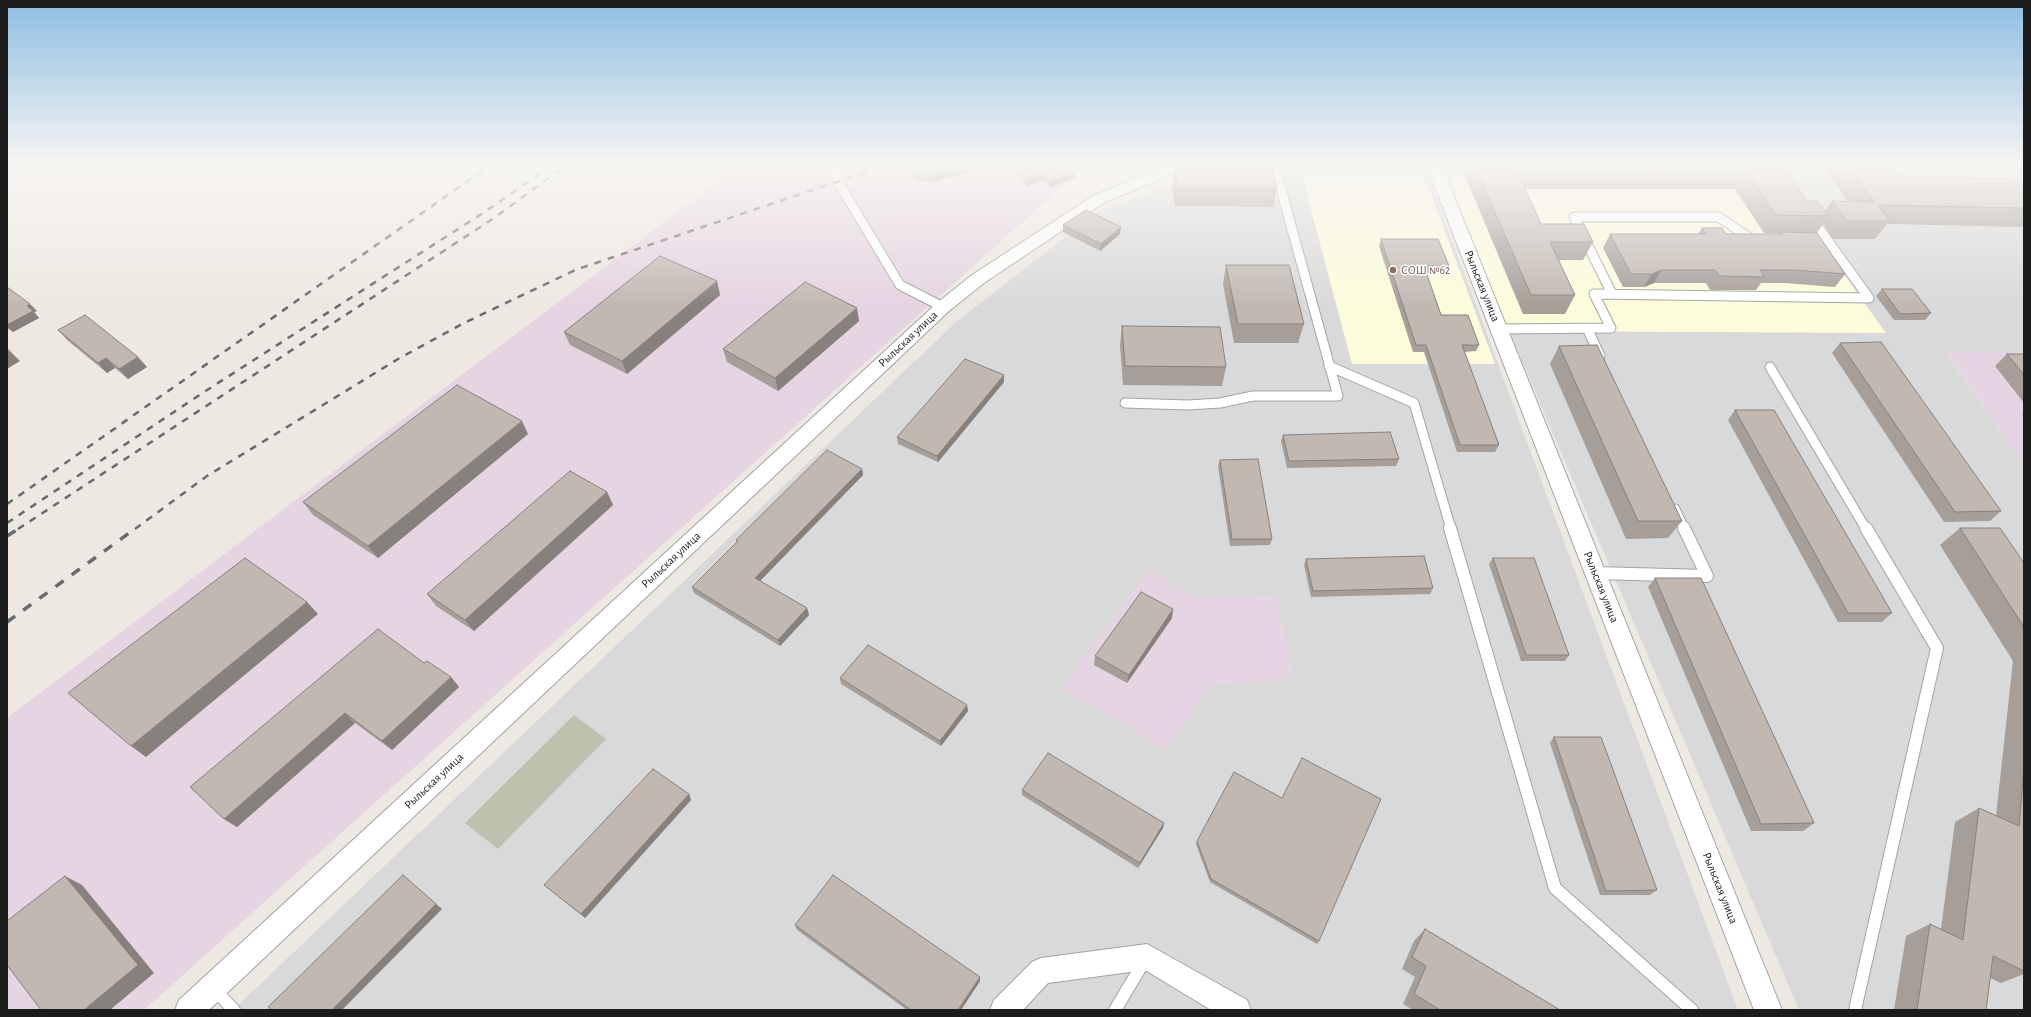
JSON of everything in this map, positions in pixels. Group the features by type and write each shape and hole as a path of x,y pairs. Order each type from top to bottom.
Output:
{"street":[{"name":"Рыльская улица","path":"189,1010 943,307 978,279 1080,211"},
{"name":"Рыльская улица","path":"1452,211 1768,1010"},
{"path":"1004,1010 1041,971 1147,957 1238,1010"}],"lane":[{"path":"856,211 900,284 943,307"},
{"path":"1126,403 1188,405 1220,403 1253,396 1338,396 1287,211"},
{"path":"1499,329 1611,328 1594,294 1869,298 1825,241 1807,211"},
{"path":"1612,294 1574,217 1719,216 1751,239 1766,240"},
{"path":"1587,328 1605,365"},
{"path":"1330,366 1414,403 1555,888 1692,1010"},
{"path":"1770,367 1937,648 1855,1010"},
{"path":"1595,573 1707,576 1670,498"},
{"path":"1115,1010 1147,957"},
{"path":"213,988 234,1010"}],"shaded area":[{"path":"678,211 1034,211 144,1010 7,1010 7,718"},
{"name":"СОШ №62","path":"1311,211 1437,211 1495,364 1352,364"},
{"path":"1441,211 1738,1010 233,1010 956,322 1097,212"},
{"path":"1458,211 2024,211 2024,352 1946,353 2024,465 2024,1010 1799,1010"},
{"path":"1458,211 1799,211 1886,333 1509,331"},
{"path":"1946,352 2024,352 2024,465"},
{"path":"1148,569 1200,598 1276,596 1294,679 1210,685 1166,750 1062,688"},
{"path":"574,715 606,739 498,849 465,823"}],"building":[{"path":"1084,211 1089,211 1121,227 1101,244 1063,225"},
{"path":"1495,211 1535,211 1541,224 1584,224 1593,242 1550,242 1575,295 1531,295"},
{"path":"1774,211 1825,211 1829,216 1776,215"},
{"path":"1840,211 1882,211 1889,221 1847,221"},
{"path":"1702,228 1722,228 1726,234 1782,234 1781,232 1817,233 1845,274 1794,270 1760,270 1765,277 1719,276 1715,270 1661,270 1652,274 1631,274 1610,234 1706,234"},
{"path":"1381,239 1438,239 1449,266 1424,266 1441,315 1468,315 1479,345 1462,345 1499,445 1460,445 1426,345 1416,345"},
{"path":"660,256 717,281 622,361 564,332"},
{"path":"1226,265 1289,265 1304,324 1238,324"},
{"path":"805,282 857,308 775,378 723,349"},
{"path":"7,287 30,304 27,306 33,311 7,325"},
{"path":"1882,289 1912,289 1931,313 1900,314"},
{"path":"85,315 138,357 119,369 106,358 98,363 58,330"},
{"path":"1122,326 1220,327 1226,367 1125,366"},
{"path":"1881,342 2001,511 1955,512 1840,343"},
{"path":"1597,345 1682,521 1638,521 1559,346"},
{"path":"2007,354 2024,354 2024,375"},
{"path":"965,359 1004,375 937,456 897,437"},
{"path":"457,385 522,421 368,546 303,502"},
{"path":"1735,410 1774,410 1892,613 1848,613"},
{"path":"1390,432 1399,459 1289,461 1283,435"},
{"path":"827,450 862,469 755,578 807,608 778,640 692,587 738,541 736,540"},
{"path":"1258,459 1272,539 1232,539 1220,460"},
{"path":"570,471 607,492 465,620 427,594"},
{"path":"1960,528 2000,528 2024,563 2024,627"},
{"path":"1424,556 1433,588 1313,591 1306,559"},
{"path":"245,558 307,602 131,746 68,693"},
{"path":"1493,558 1534,558 1569,655 1526,655"},
{"path":"1655,578 1701,578 1814,823 1761,824"},
{"path":"1141,592 1173,609 1129,675 1095,656"},
{"path":"378,629 424,663 427,661 451,677 382,741 345,713 224,819 190,787"},
{"path":"868,645 967,705 940,741 840,678"},
{"path":"1554,737 1601,737 1657,890 1606,891"},
{"path":"1048,753 1164,823 1140,863 1022,790"},
{"path":"1302,758 1381,799 1319,941 1211,879 1197,841 1234,772 1282,798"},
{"path":"2024,768 2024,971 1993,956 1986,1010 1917,1010 1930,924 1963,940 1979,808 2019,826"},
{"path":"653,769 689,794 581,914 544,885"},
{"path":"403,875 436,904 332,1010 272,1010 268,1007"},
{"path":"833,875 980,977 958,1010 911,1010 795,925"},
{"path":"65,876 138,965 84,1010 41,1010 7,965 7,921"},
{"path":"1425,929 1560,1010 1440,1010 1414,994 1426,966 1412,957"}],"railway":[{"path":"7,504 424,211"},
{"path":"7,523 204,392 485,211"},
{"path":"18,529 503,211"},
{"path":"135,529 207,476 398,359 464,323 575,270 749,211"},
{"path":"7,536 20,528"},
{"path":"7,622 136,528"}],"place":[{"name":"СОШ №62","path":"1393,270"}]}
